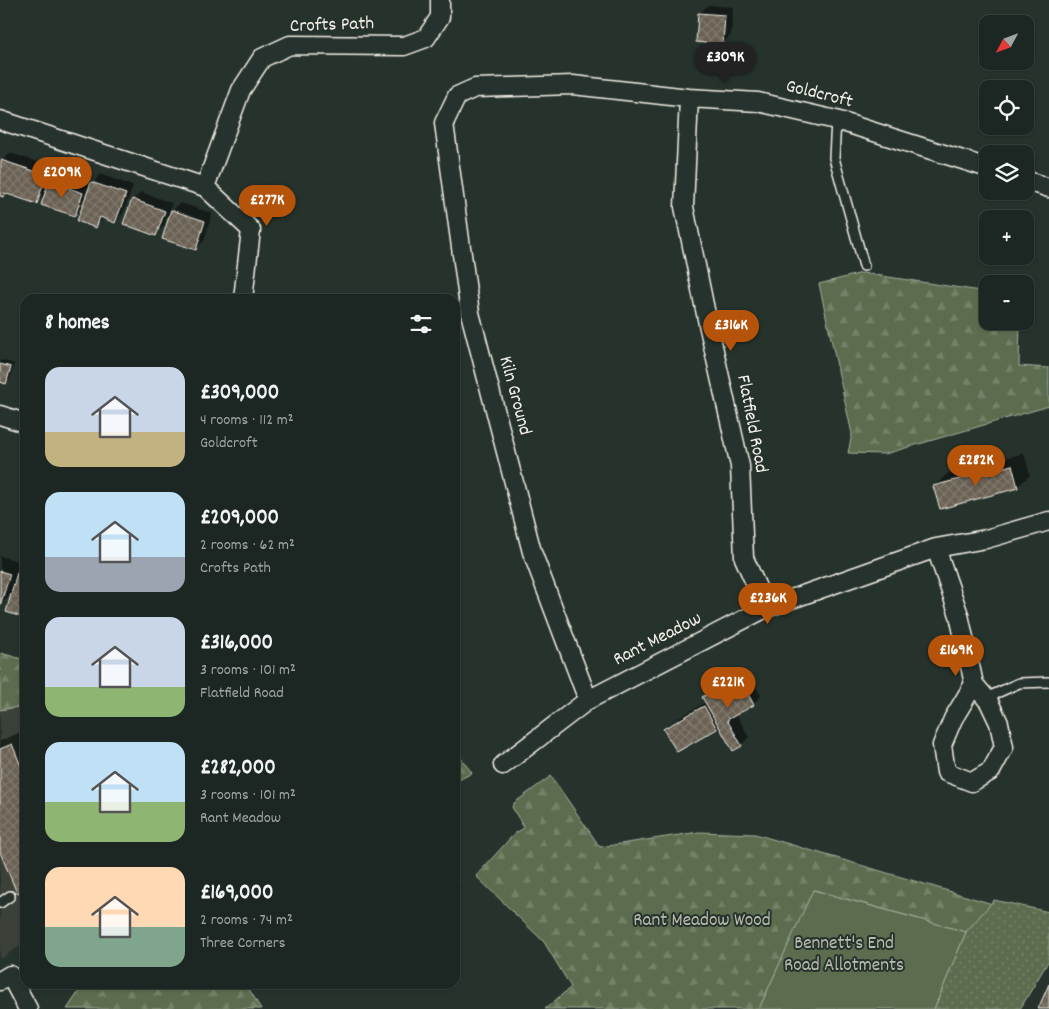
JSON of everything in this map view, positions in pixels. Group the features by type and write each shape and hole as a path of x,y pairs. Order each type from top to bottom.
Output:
{"street":[{"name":"Crofts Path","path":"205,187 241,90 262,58 290,45 404,46 426,38 440,18 440,0"},
{"name":"Goldcroft","path":"457,96 475,88 573,85 689,98 758,102 836,120 979,165"},
{"name":"Kiln Ground","path":"457,96 444,123 470,313 532,552 588,700"},
{"name":"Flatfield Road","path":"689,98 684,207 740,466 744,558 766,608"},
{"path":"0,120 205,187 251,230 244,294"},
{"path":"1034,183 1049,188"},
{"path":"0,415 20,421"},
{"name":"Rant Meadow","path":"503,765 588,700 766,608 936,548 986,539 1049,521"},
{"path":"936,548 959,615 974,684 990,702 999,723 1004,747 991,771 972,782 946,772 942,745 953,719 974,684"},
{"path":"5,978 28,1009"}],"lane":[{"path":"836,120 834,158 864,266"},
{"path":"986,698 1019,683 1049,682"},
{"path":"0,903 10,896"}],"shaded area":[{"path":"0,657 20,663 20,946 0,959"}],"green space":[{"path":"862,273 979,291 979,330 1020,330 1019,366 1049,368 1049,406 885,454 848,453 852,434 819,284"},
{"path":"1,653 20,659 20,707 0,710"},
{"path":"460,757 472,773 460,779"},
{"name":"Rant Meadow Wood","path":"551,776 600,847 699,832 755,834 1013,910 966,932 814,890 759,1009 545,1009 571,987 544,942 476,876 514,834 524,828 512,807 514,803"},
{"name":"Bennett's End Road Allotments","path":"813,890 966,932 934,1009 759,1009"},
{"path":"994,900 1049,912 1049,960 1020,1009 934,1009 966,932"},
{"path":"81,989 249,989 261,1009 67,1009"}],"building":[{"path":"698,13 725,15 723,45 696,42"},
{"path":"1,160 46,175 37,204 4,193 3,197 0,196"},
{"path":"49,181 83,193 75,216 41,205"},
{"path":"91,182 126,194 115,223 100,217 96,228 77,221"},
{"path":"132,199 165,211 156,236 123,224"},
{"path":"171,210 205,221 196,250 162,239"},
{"path":"0,364 11,367 6,384 0,382"},
{"path":"1012,465 1018,488 940,509 933,486"},
{"path":"0,571 10,574 0,606"},
{"path":"17,573 20,574 20,616 6,612"},
{"path":"732,680 741,695 747,692 754,705 727,720 742,746 733,751 702,697"},
{"path":"704,706 717,729 677,752 663,729"},
{"path":"12,744 20,764 20,892 17,893 0,852 0,749"},
{"path":"1049,984 1049,1009 1038,1009"}]}
